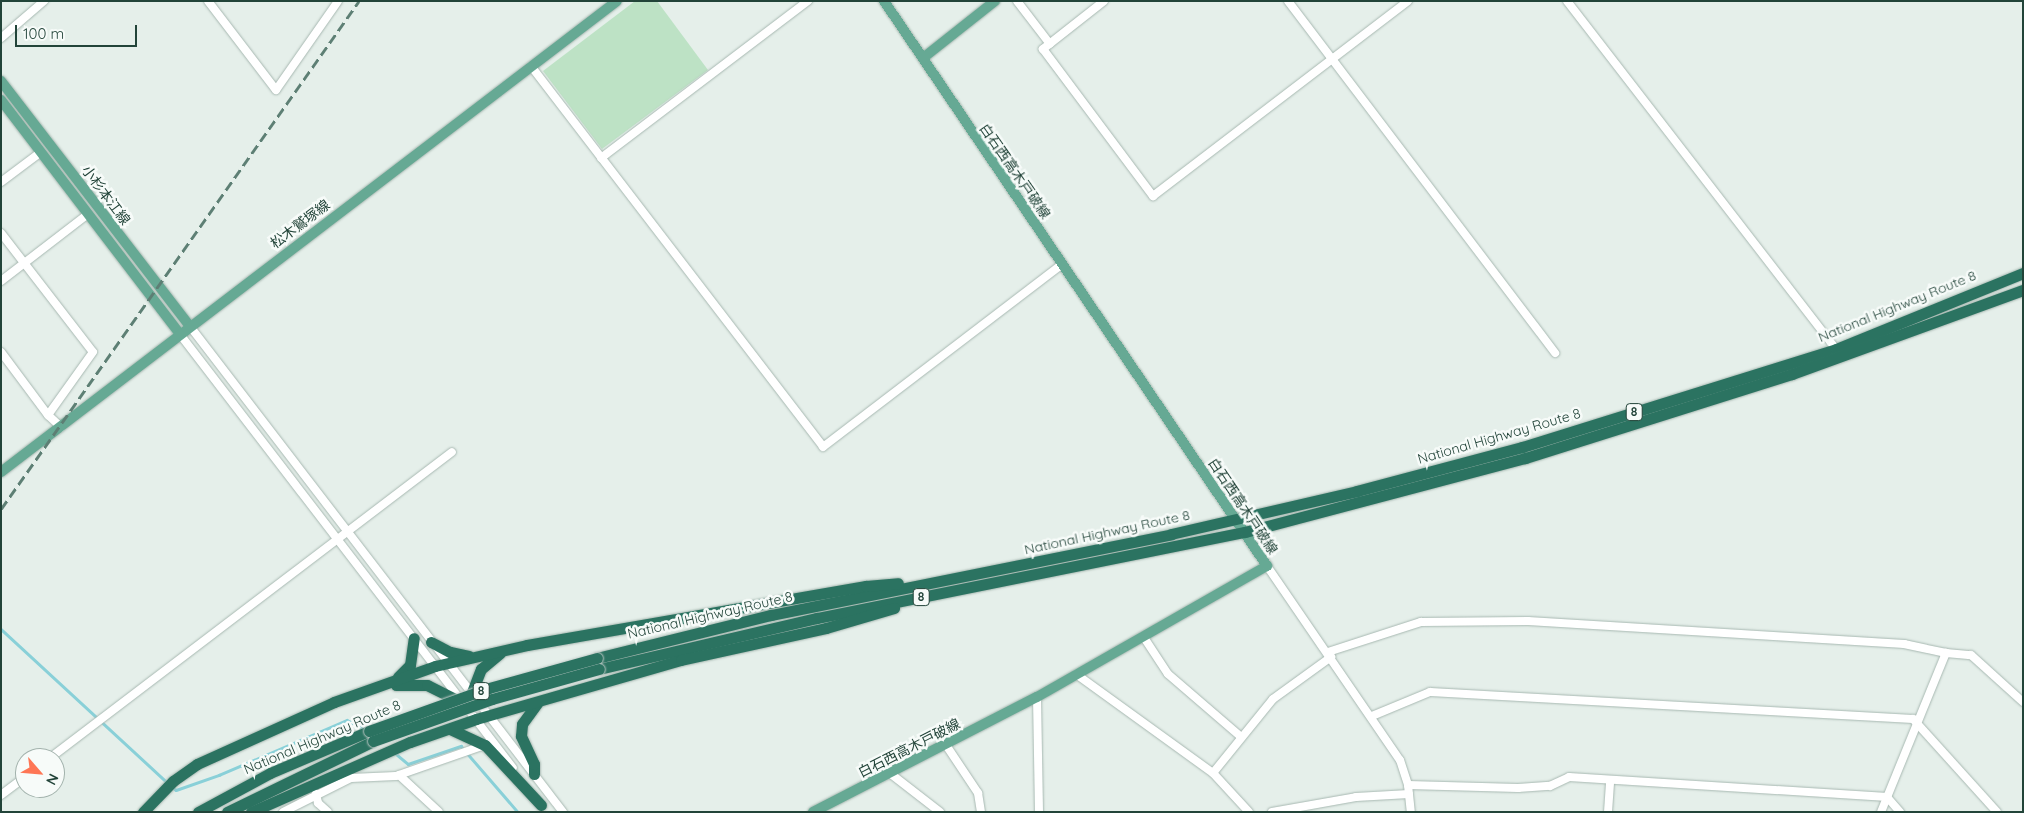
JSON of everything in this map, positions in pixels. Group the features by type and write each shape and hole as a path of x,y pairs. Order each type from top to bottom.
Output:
{"highway":[{"name":"National Highway Route 8","path":"198,812 270,773 371,736 492,699 598,663 771,615 1236,519 1522,447 1836,349 2023,273"},
{"name":"National Highway Route 8","path":"598,663 1245,532 1543,452 1792,374 2023,290"},
{"path":"143,812 173,781 197,764 334,702 384,686 435,666 508,648 866,586 955,578"},
{"path":"251,812 402,745 476,720 681,660 873,616 923,596"},
{"path":"384,686 404,674 410,665 414,638"},
{"path":"431,642 450,652 473,657"},
{"path":"476,720 472,692 481,669 508,648"},
{"path":"384,686 427,685 466,705"},
{"path":"534,774 534,764 521,736 522,724 538,703"},
{"path":"450,729 484,745 543,808"},
{"name":"National Highway Route 8","path":"227,812 371,736"}],"main road":[{"name":"松木鷲塚線","path":"1,472 179,333 617,1"},
{"path":"884,1 923,58 995,1"},
{"name":"白石西高木戸破線","path":"813,812 891,774 1037,697 1265,564 923,58"},
{"name":"小杉本江線","path":"1,81 189,326"},
{"name":"小杉本江線","path":"1,100 179,333"}],"street":[{"path":"1,38 44,1"},
{"path":"208,1 276,90 338,1"},
{"path":"601,158 808,1"},
{"path":"1018,1 1050,44"},
{"path":"1104,1 1043,49 1153,196 1408,1"},
{"path":"1288,1 1555,353"},
{"path":"1567,1 1836,349"},
{"path":"531,66 823,448 1062,264"},
{"path":"1,182 41,152"},
{"path":"1,281 88,214"},
{"path":"1,233 93,352 48,415"},
{"path":"189,326 563,812"},
{"path":"179,333 466,705 543,808"},
{"path":"1,352 48,415 61,426"},
{"path":"63,748 452,452"},
{"path":"1265,564 1330,654 1400,760 1408,785 1411,812"},
{"path":"1213,773 1240,736 1273,699 1330,654 1421,622 1528,621 1904,644 1946,653 1963,653 1980,662 2023,702"},
{"path":"1143,636 1168,674 1240,736"},
{"path":"1881,812 1946,653"},
{"path":"1076,674 1213,773 1249,812"},
{"path":"1372,716 1430,692 1903,718 1918,722 1997,812"},
{"path":"1037,697 1039,812"},
{"path":"283,812 351,778 399,775 484,745"},
{"path":"946,745 978,793 981,812"},
{"path":"891,774 940,812"},
{"path":"399,775 439,812"},
{"path":"1408,785 1518,788 1550,786 1569,777 1887,797 1900,812"},
{"path":"1608,812 1610,780"},
{"path":"1,795 15,784"},
{"path":"316,794 318,803 328,812"},
{"path":"1272,812 1356,797 1409,794"}],"green space":[{"path":"635,1 657,1 708,70 602,149 543,71"}],"waterway":[{"path":"1,629 167,782"},
{"path":"171,786 176,790 219,775 347,720 365,729"},
{"path":"395,753 408,764 461,746 518,812"}],"railway":[{"path":"1,509 359,1"}]}
